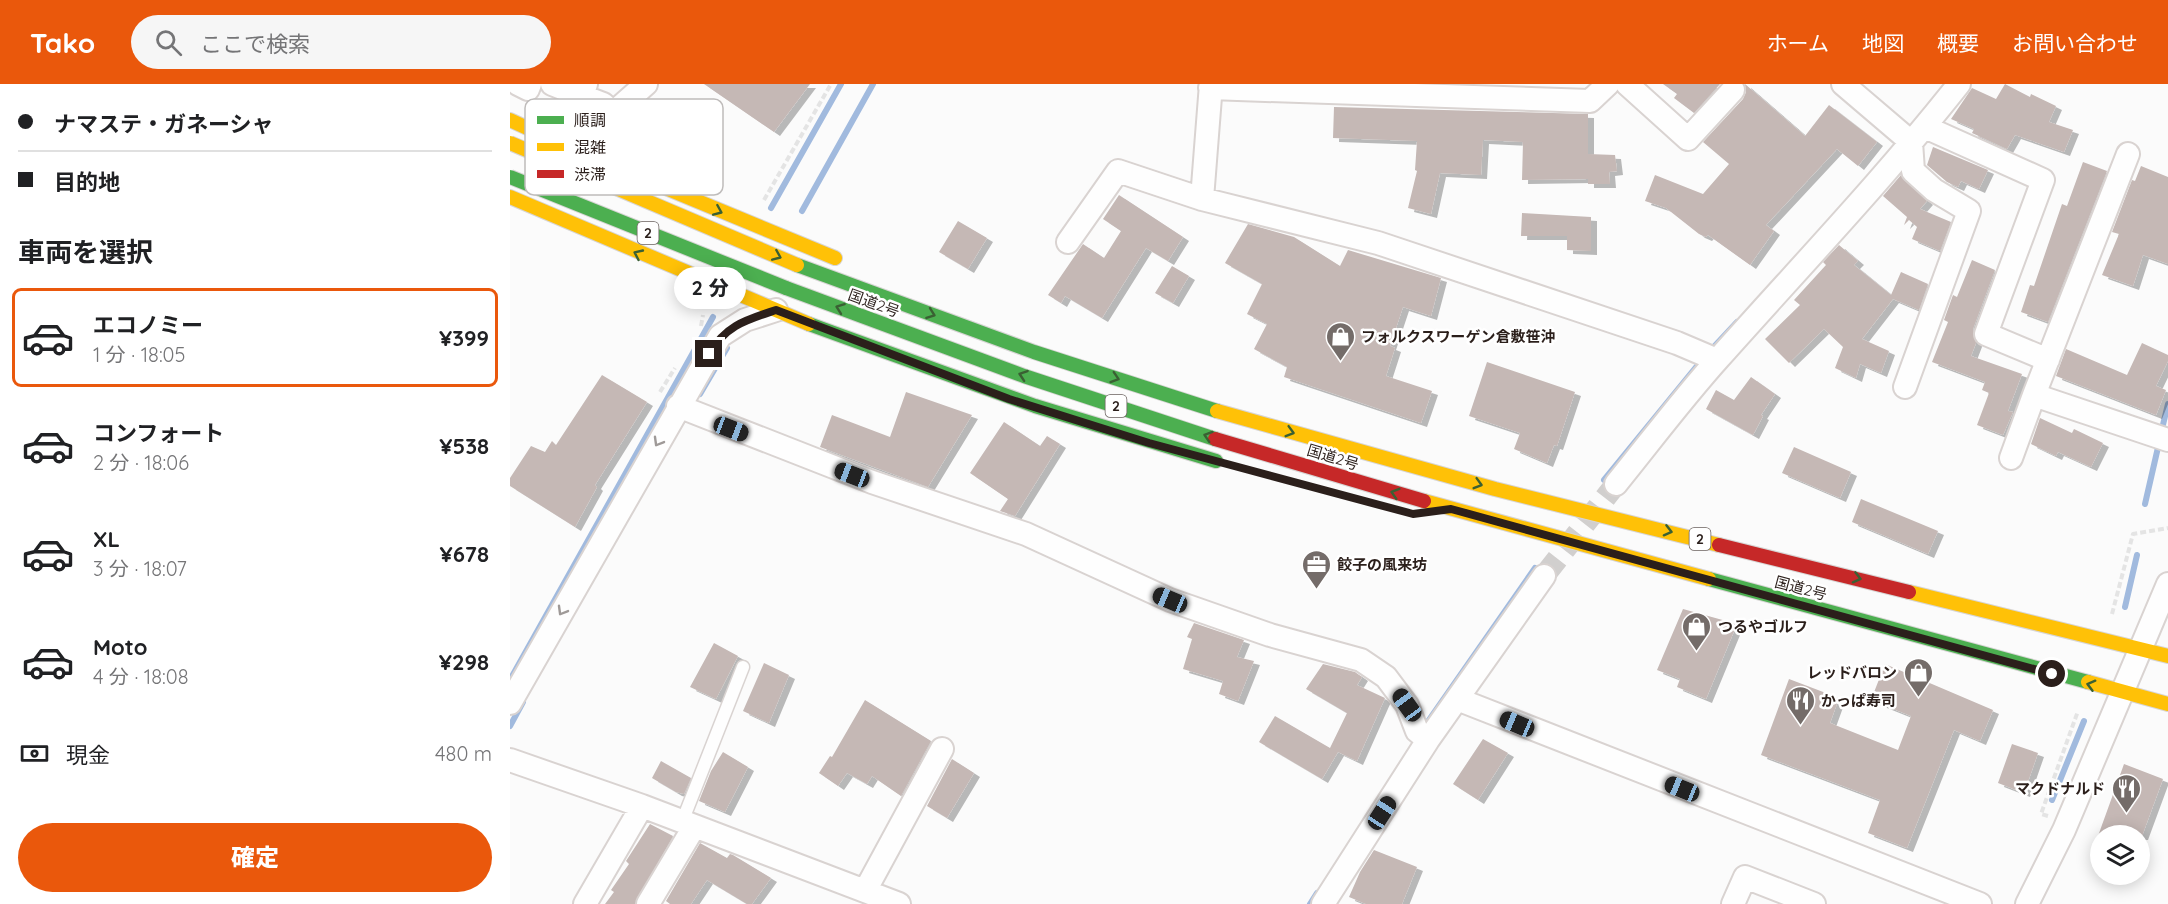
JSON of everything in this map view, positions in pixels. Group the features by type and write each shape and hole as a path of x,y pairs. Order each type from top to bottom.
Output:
{"highway":[{"path":"510,120 525,127"},
{"name":"国道2号","path":"510,143 525,149"},
{"name":"国道2号","path":"510,177 525,183"},
{"name":"国道2号","path":"555,195 786,288 1035,380 1237,446 1451,509 2168,704"},
{"name":"国道2号","path":"632,195 797,265 1034,352 1234,416 1495,489 2168,656"},
{"path":"681,195 849,263"},
{"path":"510,196 657,263 1009,399 1229,464"},
{"path":"1192,386 1234,416"},
{"path":"1413,514 1451,509"}],"street":[{"path":"518,84 528,89 530,84"},
{"path":"552,84 584,90"},
{"path":"623,99 646,84"},
{"path":"1202,199 1211,86 1374,89 1590,101 1608,84"},
{"path":"1627,84 1688,139 1733,90"},
{"path":"1843,84 1911,136 2043,180 1986,334 2048,360"},
{"path":"1616,484 1710,356 1818,250 1911,136 1959,84"},
{"path":"1905,387 1969,211 1934,190 1913,171 1911,136"},
{"path":"2011,458 2128,154"},
{"path":"1068,242 1118,171 1202,199 1378,243 1710,356"},
{"path":"510,704 685,410 720,336 745,320 776,310"},
{"path":"2034,395 2162,438"},
{"path":"685,410 872,482 1026,534 1170,600 1270,635 1361,660 1386,677 1407,705 1423,736"},
{"path":"1323,904 1423,736 1456,699 1544,576"},
{"path":"2027,904 2064,830 2168,584"},
{"path":"1456,699 1980,904"},
{"path":"865,891 942,749"},
{"path":"510,760 642,806 899,904"},
{"path":"585,904 642,806"},
{"path":"648,904 688,824"},
{"path":"1733,904 1745,877 1814,904"}],"lane":[{"path":"688,824 743,667"}],"path":[{"path":"761,205 831,84"},
{"path":"2112,614 2133,534 2168,528"},
{"path":"2054,819 2041,814 2078,711"}],"building":[{"path":"704,84 810,84 774,132"},
{"path":"1663,84 1720,84 1694,113 1674,98 1677,94"},
{"path":"1745,84 1805,136 1829,105 1877,142 1858,166 1837,149 1766,225 1774,231 1750,265 1708,235 1706,237 1699,234 1666,208 1645,201 1655,175 1703,194 1729,164 1703,142 1743,99 1746,92"},
{"path":"2005,84 2030,97 2031,94 2056,106 2049,122 2073,130 2064,152 2015,135 2007,149 1972,133 1974,129 1951,119 1972,88 1996,99"},
{"path":"1334,107 1588,114 1588,154 1615,155 1617,171 1609,172 1610,184 1588,184 1588,179 1522,180 1523,142 1483,140 1481,175 1440,173 1431,214 1408,208 1417,171 1415,170 1417,141 1333,138"},
{"path":"1933,147 1988,170 1979,189 1961,181 1958,187 1947,182 1927,165"},
{"path":"2083,162 2107,171 2048,322 2021,312 2030,285 2034,286 2062,204 2067,206"},
{"path":"2141,166 2168,177 2168,264 2143,255 2133,286 2102,275 2119,234 2112,232 2132,180 2135,181"},
{"path":"1901,175 1927,201 1920,209 1951,222 1940,251 1912,239 1917,227 1909,220 1904,225 1907,217 1883,196"},
{"path":"1119,195 1183,237 1168,261 1146,248 1102,318 1065,296 1061,303 1048,295 1083,244 1104,258 1121,231 1103,219"},
{"path":"1522,213 1591,217 1591,251 1567,250 1567,236 1521,236"},
{"path":"958,221 987,238 968,269 939,252"},
{"path":"1248,224 1294,237 1340,266 1348,250 1441,278 1431,316 1403,307 1390,346 1395,348 1386,376 1432,391 1421,423 1284,377 1287,367 1254,349 1267,324 1247,314 1262,284 1225,263"},
{"path":"1839,245 1858,261 1854,265 1891,295 1901,272 1928,284 1919,310 1893,299 1862,339 1889,351 1881,373 1860,364 1856,378 1835,368 1843,347 1824,329 1789,363 1765,339 1800,305 1794,300 1826,265 1823,262"},
{"path":"1972,260 1995,270 1973,329 1976,343 1971,356 2022,374 2008,411 2013,412 2003,435 1977,425 1989,393 1982,390 1985,382 1932,362 1948,322 1944,320 1953,295 1957,297"},
{"path":"1172,266 1189,276 1173,303 1155,293"},
{"path":"2142,343 2168,355 2168,361 2156,386 2166,390 2156,415 2056,376 2066,349 2127,375"},
{"path":"1487,362 1575,392 1557,446 1554,445 1547,463 1514,449 1520,433 1469,416"},
{"path":"602,375 647,402 595,485 597,487 575,527 510,486 510,478 531,446 545,452 552,441 556,445"},
{"path":"1751,377 1775,394 1761,415 1763,416 1753,435 1706,409 1716,390 1734,400"},
{"path":"906,392 972,415 928,487 820,447 832,415 890,437"},
{"path":"2040,418 2072,433 2074,429 2103,443 2091,467 2058,452 2056,456 2031,444"},
{"path":"1004,422 1040,446 1047,436 1060,444 1015,516 1000,511 1008,499 970,473"},
{"path":"1794,447 1851,472 1840,498 1782,473"},
{"path":"1861,499 1938,531 1928,554 1852,522"},
{"path":"1683,609 1737,624 1706,699 1677,687 1680,679 1657,670"},
{"path":"1194,623 1244,640 1237,657 1254,661 1238,701 1219,694 1223,681 1183,669 1192,639 1187,637"},
{"path":"714,643 738,656 716,699 690,687"},
{"path":"764,663 789,675 769,723 743,711"},
{"path":"1323,664 1355,672 1362,677 1357,685 1385,698 1357,761 1338,752 1322,779 1259,742 1275,716 1330,748 1347,713 1306,689"},
{"path":"1885,664 1993,710 1980,741 1954,730 1907,848 1868,833 1880,800 1761,755 1789,679 1839,698 1830,723 1898,750 1911,716 1871,700"},
{"path":"865,700 931,741 901,796 872,776 867,784 847,773 838,786 819,773 830,756 832,757"},
{"path":"1483,739 1508,753 1478,800 1453,784"},
{"path":"2012,744 2038,753 2024,793 1998,783"},
{"path":"723,752 748,767 725,812 699,801 711,771"},
{"path":"952,759 974,773 947,818 927,806"},
{"path":"661,761 691,778 684,794 652,778"},
{"path":"2124,764 2163,779 2146,825 2102,825"},
{"path":"650,824 673,836 635,904 605,904 614,892 611,890 629,864 626,861"},
{"path":"700,843 727,858 730,854 733,855 771,878 752,904 747,904 707,880 691,904 670,904 666,901"},
{"path":"1374,850 1417,867 1402,904 1366,904 1349,897 1360,872"}],"waterway":[{"path":"771,208 841,84"},
{"path":"802,211 873,84"},
{"path":"510,680 713,317"},
{"path":"1709,352 1737,322"},
{"path":"700,394 727,348"},
{"path":"1604,480 1702,360"},
{"path":"2161,433 2168,404"},
{"path":"2145,504 2159,443"},
{"path":"2125,607 2137,555"},
{"path":"1422,730 1535,568"},
{"path":"510,726 523,702"},
{"path":"2052,800 2084,721"},
{"path":"1310,904 1317,893"}],"tunnel":[{"path":"1544,576 1616,484"}],"traffic: fast":[{"path":"510,177 525,183"},
{"path":"555,195 786,288"},
{"path":"797,265 1034,352 1217,411"},
{"path":"786,288 1024,376 1215,439"},
{"path":"809,324 1035,406 1216,461"},
{"path":"1709,579 2088,682"}],"traffic: slow":[{"path":"510,120 525,127"},
{"path":"510,143 525,149"},
{"path":"632,195 797,265"},
{"path":"683,195 835,258"},
{"path":"510,197 809,324"},
{"path":"1217,411 1495,489 1719,545"},
{"path":"1424,501 1709,579"},
{"path":"1909,592 2168,656"},
{"path":"2088,682 2168,704"}],"traffic: jam":[{"path":"1215,439 1424,501"},
{"path":"1719,545 1909,592"}],"place":[{"name":"フォルクスワーゲン倉敷笹沖","path":"1340,362"},
{"name":"餃子の風来坊","path":"1316,590"},
{"name":"つるやゴルフ","path":"1697,652"},
{"name":"レッドバロン","path":"1918,698"},
{"name":"かっぱ寿司","path":"1800,726"},
{"name":"マクドナルド","path":"2126,814"}],"route":[{"path":"709,354 720,336 745,320 776,310 1009,399 1149,443 1413,514 1451,509 2052,674"}]}
